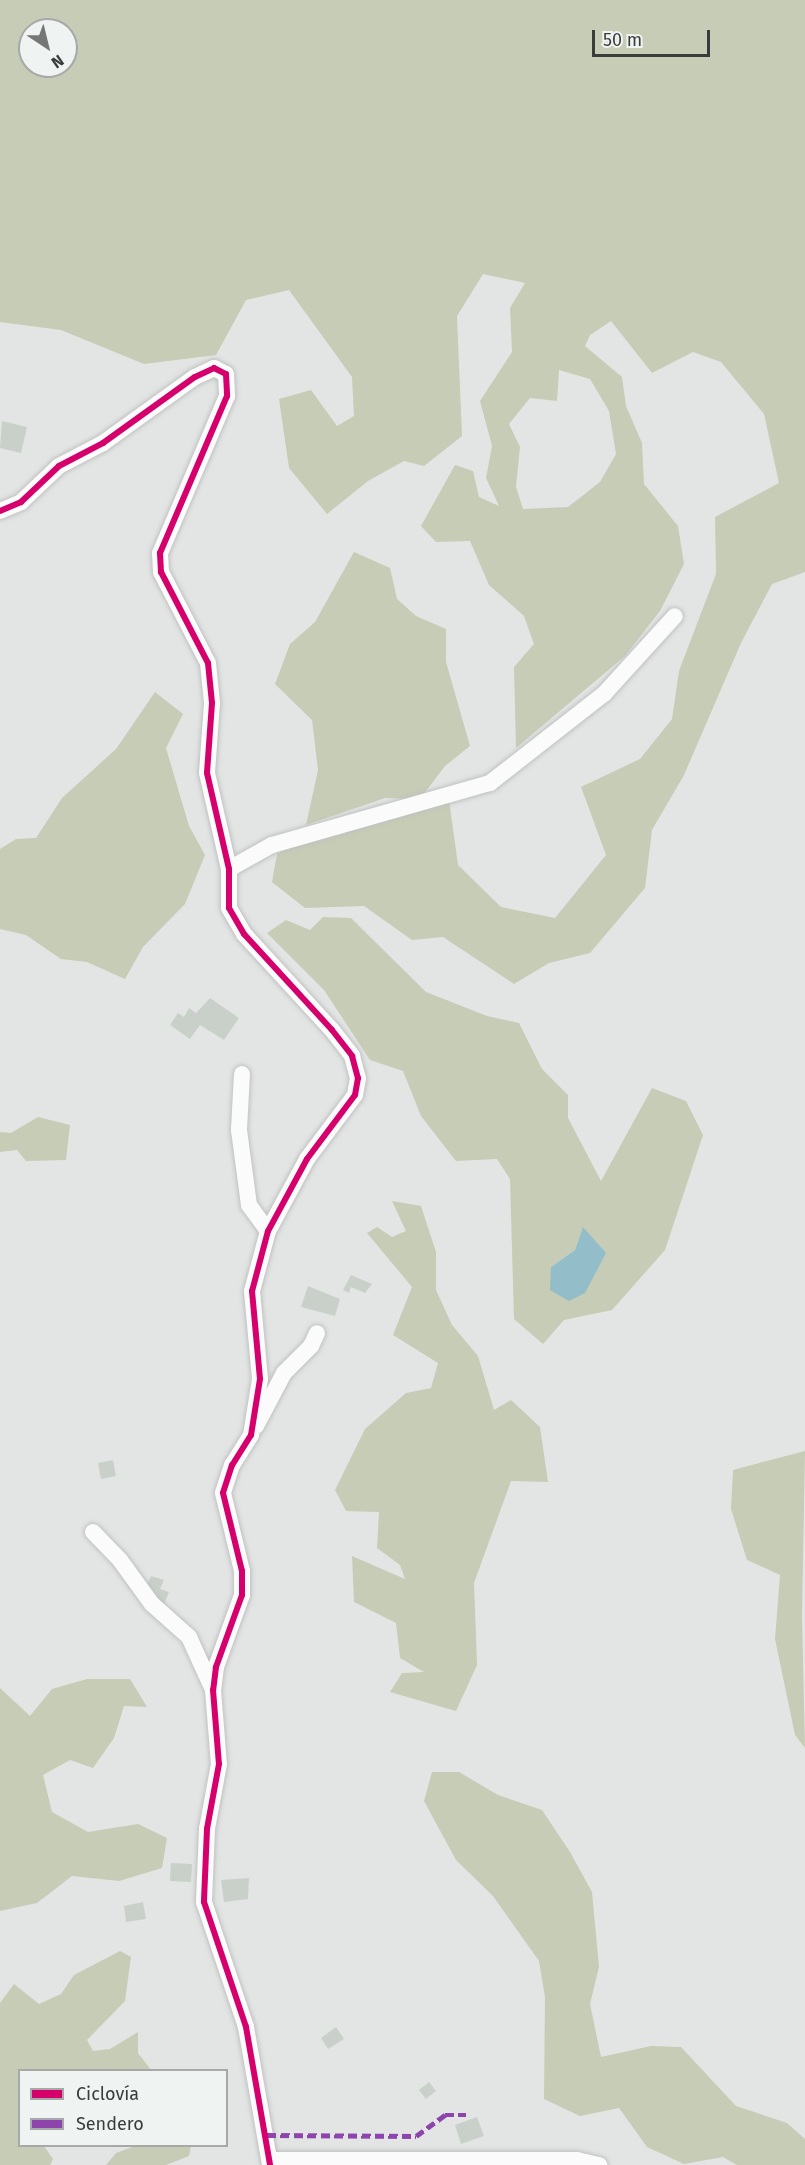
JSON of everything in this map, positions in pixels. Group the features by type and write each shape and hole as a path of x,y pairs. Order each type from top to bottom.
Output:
{"street":[{"path":"0,511 21,502 59,466 103,443 195,377 214,369 226,374 226,396 160,553 168,594 198,637 208,663 212,703 207,773 229,868 229,908 244,934 332,1030 352,1056 358,1078 355,1095 307,1160 279,1204 268,1231 252,1291 260,1379 251,1435"},
{"path":"229,868 272,845 490,783 604,694 675,616"},
{"path":"242,1074 239,1130 249,1205 268,1231"},
{"path":"317,1333 284,1373 232,1466 224,1493 242,1571 242,1595 216,1667 213,1690 219,1764 207,1829 204,1902 246,2026 271,2162 577,2160 599,2165"},
{"path":"93,1532 120,1560 152,1604 189,1637 213,1690"}],"green space":[{"path":"0,0 805,0 805,572 772,584 741,643 684,775 652,830 645,888 590,953 549,963 514,984 443,937 412,940 364,906 305,908 272,882 277,854 296,841 449,800 458,865 501,907 555,918 606,855 581,787 640,759 672,719 679,671 716,574 715,517 779,483 764,414 721,362 693,352 652,373 611,321 590,335 585,346 622,377 626,406 642,443 644,484 678,526 684,564 660,611 625,656 516,748 514,667 534,644 524,616 489,585 470,541 436,542 421,526 455,465 473,471 479,497 499,506 486,478 492,446 480,401 512,352 510,308 525,283 483,274 457,316 462,436 424,466 404,461 368,481 327,514 289,468 279,399 311,390 337,426 354,416 352,377 289,290 246,300 216,355 144,364 61,330 0,322","holes":["559,370 590,379 609,411 616,454 600,482 568,507 523,509 516,487 520,447 509,424 530,398 557,401"]},
{"path":"354,552 390,568 397,599 416,616 446,629 446,662 470,746 445,766 420,799 385,798 306,825 318,770 312,720 275,684 290,644 315,622"},
{"path":"155,692 183,714 166,748 189,826 205,855 185,904 143,947 125,979 87,962 61,959 26,935 0,929 0,849 16,839 36,838 62,798 116,749"},
{"path":"323,917 351,918 426,992 487,1016 519,1023 542,1069 568,1095 568,1118 601,1181 652,1088 686,1101 703,1135 665,1250 612,1310 564,1320 543,1344 514,1319 510,1179 497,1159 456,1161 421,1116 403,1071 370,1060 324,990 267,933 286,920 310,930","holes":["583,1228 569,1301 551,1267 575,1250"]},
{"path":"38,1117 70,1125 66,1160 26,1161 17,1150 0,1152 0,1132 11,1133"},
{"path":"392,1201 421,1206 436,1252 436,1290 452,1325 478,1356 494,1410 511,1400 540,1427 548,1482 511,1481 474,1583 477,1665 456,1711 390,1692 402,1673 424,1672 400,1658 396,1623 354,1602 352,1556 405,1579 400,1565 377,1548 379,1512 346,1511 335,1490 365,1429 406,1393 431,1388 438,1363 393,1335 412,1287 367,1233 377,1227 392,1237 406,1231"},
{"path":"805,1451 802,1615 805,1748 795,1735 775,1639 780,1575 747,1560 731,1509 733,1470"},
{"path":"87,1679 130,1679 147,1707 124,1706 114,1738 93,1768 70,1760 43,1775 52,1812 88,1832 138,1824 167,1838 162,1868 119,1881 72,1876 37,1903 0,1911 0,1688 30,1716 52,1689"},
{"path":"432,1772 459,1772 498,1795 542,1810 570,1852 592,1892 599,1967 590,2004 601,2057 651,2046 681,2047 736,2106 787,2123 805,2139 805,2165 737,2165 723,2157 684,2164 647,2147 619,2108 580,2116 544,2099 545,1997 539,1961 493,1896 456,1860 424,1801"},
{"path":"120,1951 131,1957 125,2001 87,2040 93,2051 110,2049 138,2032 138,2053 150,2069 18,2069 18,2147 45,2147 53,2159 50,2165 0,2165 0,2003 14,1984 39,2004 61,1994 74,1975"},
{"path":"132,2147 191,2147 189,2156 166,2165 106,2165 116,2153"}],"water":[{"path":"583,1227 606,1253 585,1293 569,1301 550,1290 551,1267 575,1250"}],"building":[{"path":"2,421 27,427 21,453 0,448"},
{"path":"210,998 239,1018 224,1040 200,1025 190,1039 170,1025 178,1013 184,1017 189,1008 196,1013"},
{"path":"351,1275 372,1284 365,1293 351,1287 349,1293 343,1290"},
{"path":"308,1286 340,1299 335,1316 301,1307"},
{"path":"113,1460 116,1476 101,1479 98,1463"},
{"path":"151,1576 164,1580 160,1589 169,1592 164,1604 145,1589"},
{"path":"171,1863 192,1864 191,1882 170,1881"},
{"path":"249,1878 248,1899 224,1902 221,1880"},
{"path":"143,1902 146,1919 126,1922 124,1906"},
{"path":"336,2027 344,2039 328,2049 321,2038"},
{"path":"429,2082 436,2091 426,2099 419,2090"},
{"path":"477,2117 484,2136 461,2144 455,2125"}],"marked path":[{"path":"267,2135 416,2136 445,2115 466,2115"}],"cycle path":[{"path":"0,511 21,502 59,466 103,443 195,377 214,368 226,374 227,396 160,553 161,572 208,663 212,703 207,773 229,869 229,908 244,934 332,1030 352,1056 358,1078 355,1095 307,1159 268,1231 252,1291 260,1379 251,1435 232,1465 223,1493 242,1571 242,1595 216,1667 213,1690 219,1764 207,1829 204,1902 246,2027 270,2165"}]}
